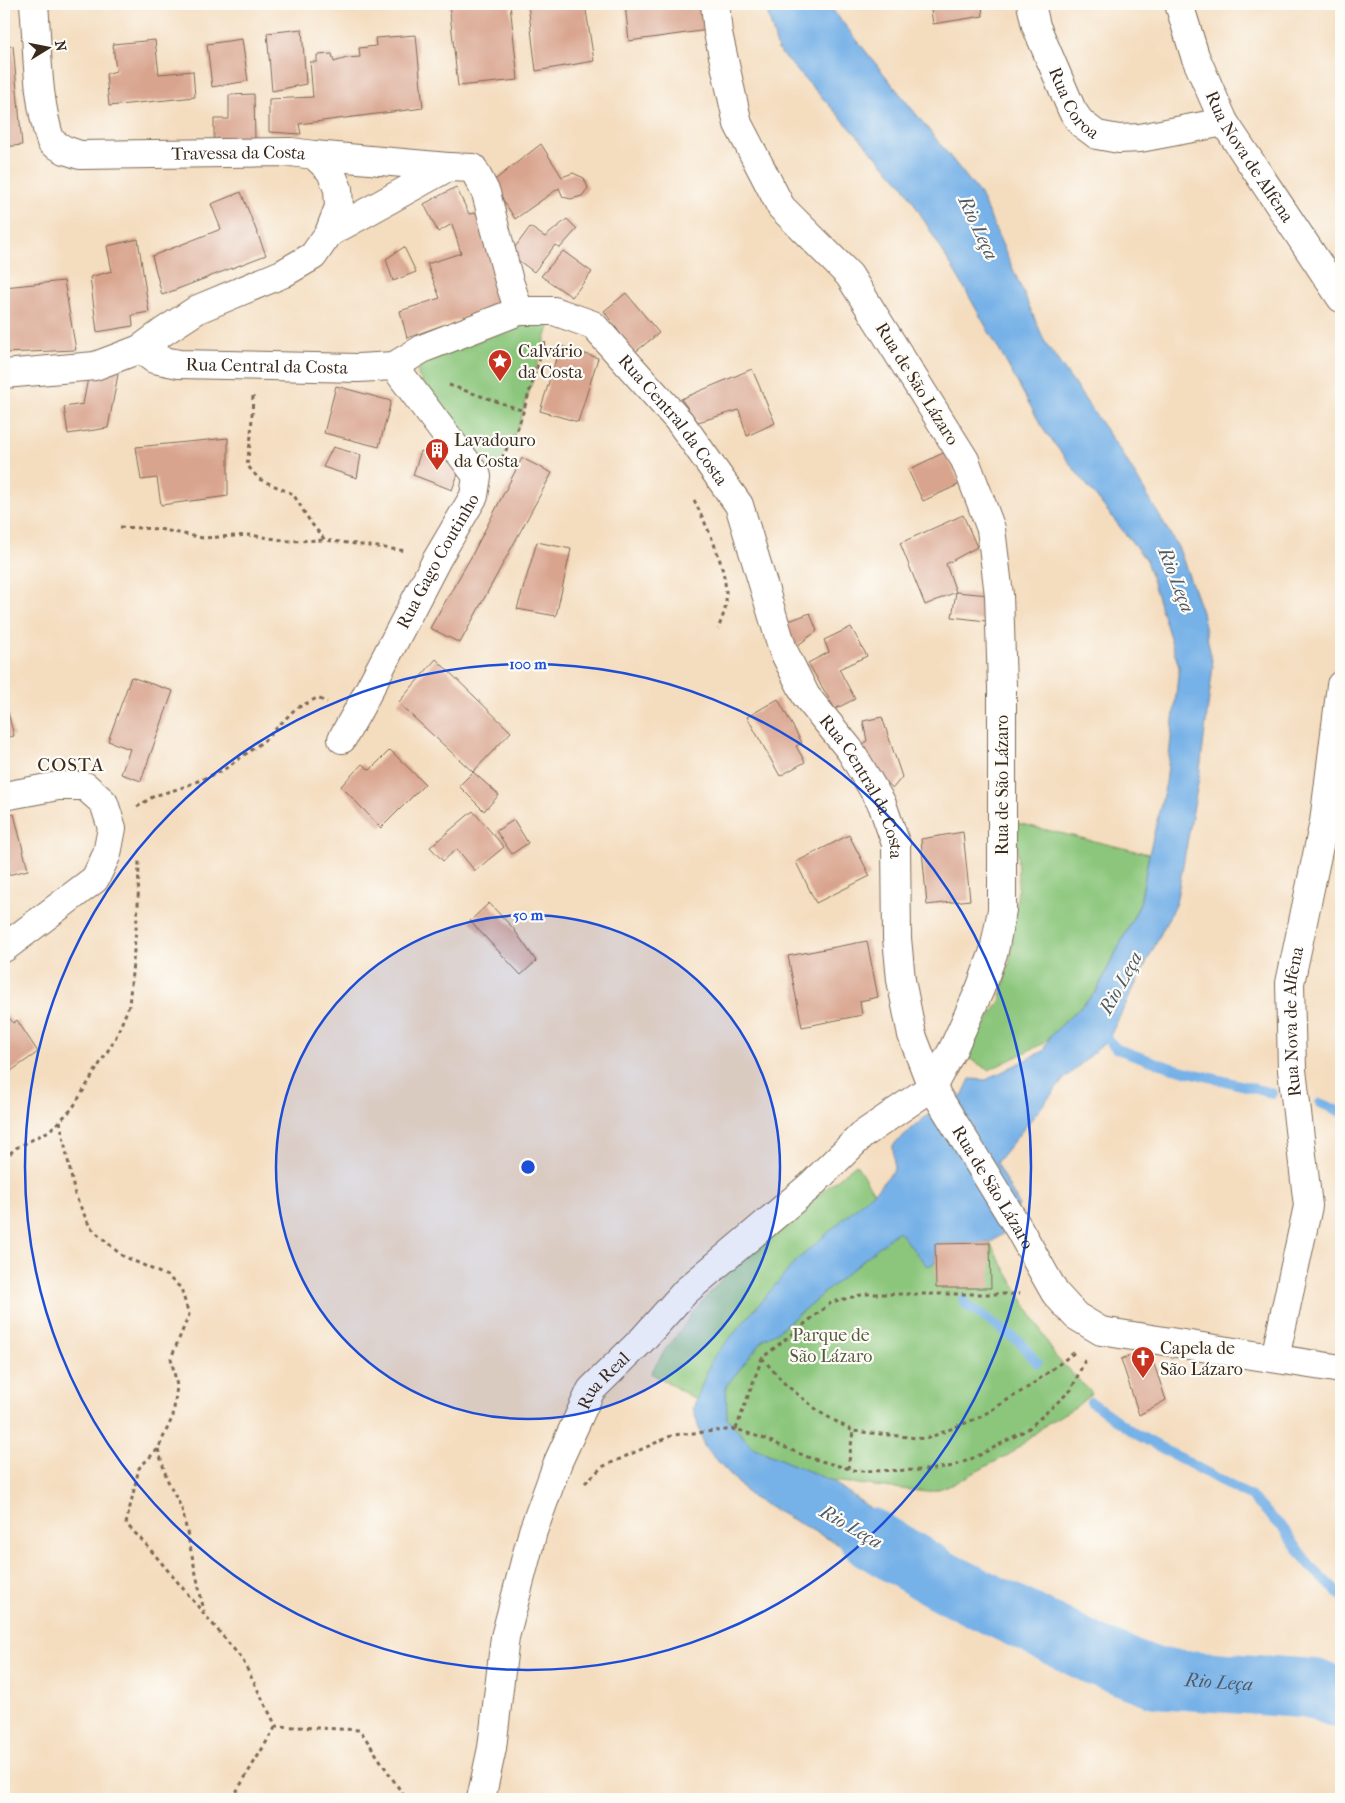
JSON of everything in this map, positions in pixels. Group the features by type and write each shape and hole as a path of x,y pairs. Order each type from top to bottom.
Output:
{"street":[{"name":"Travessa da Costa","path":"34,4 46,127 51,142 65,150 80,155 291,152 314,155 330,170 338,189 339,207 329,233 312,256 282,274 198,309 140,350"},
{"name":"Rua de São Lázaro","path":"716,4 718,33 738,124 781,206 848,275 965,460 991,529 999,595 1002,687 1002,910 994,951 936,1095 1019,1229 1055,1293 1076,1316 1099,1334 1341,1369"},
{"name":"Rua Coroa","path":"1032,4 1036,26 1072,110 1081,123 1097,135 1119,139 1140,138 1224,122"},
{"name":"Rua Nova de Alfena","path":"1179,4 1194,56 1224,122 1341,298"},
{"path":"314,155 473,168 486,193 509,282 519,311"},
{"path":"329,233 448,167"},
{"name":"Rua Central da Costa","path":"140,350 154,359 179,364 358,368 394,366 424,348 519,311 554,311 593,325 680,422 739,505 783,650 806,696 850,750 882,804 896,844 898,888 897,938 912,1035 936,1095"},
{"path":"4,374 95,366 140,350"},
{"name":"Rua Gago Coutinho","path":"342,739 360,709 438,559 474,496 477,476 394,366"},
{"name":"Rua Nova de Alfena","path":"1275,1358 1308,1206 1292,1070 1290,983 1332,826 1341,685"},
{"path":"4,796 58,786 85,786 104,803 112,828 107,854 95,879 4,948"},
{"name":"Rua Real","path":"481,1799 492,1748 505,1637 531,1541 558,1462 591,1390 642,1340 686,1291 810,1186 862,1135 936,1095"}],"path":[{"path":"500,463 524,411 554,311"},
{"path":"254,366 251,436 247,465 260,479 293,494 325,540"},
{"path":"444,384 524,411"},
{"path":"692,495 714,539 723,576 726,604 718,630"},
{"path":"120,527 159,529 204,538 250,535 289,541 325,540 402,550 438,559"},
{"path":"112,828 134,809 154,796 181,788 222,771 265,740 295,709 317,698 360,709"},
{"path":"4,1159 16,1148 49,1131 72,1109 116,1039 129,1006 138,906 138,854"},
{"path":"60,1121 75,1195 90,1228 121,1255 167,1276 182,1288 189,1315 171,1358 177,1386 173,1416 158,1448 139,1468 126,1524 204,1611 242,1658 276,1726"},
{"path":"736,1429 762,1358 832,1302 865,1294 983,1294"},
{"path":"762,1358 785,1384 821,1413 853,1431 926,1439 980,1417 1030,1386 1099,1334"},
{"path":"582,1486 602,1467 673,1435 736,1429 810,1458 857,1471 926,1470 954,1466 980,1455 1028,1429 1071,1390 1099,1334"},
{"path":"848,1468 853,1431"},
{"path":"158,1448 167,1479 182,1509 204,1611"},
{"path":"232,1799 276,1726"},
{"path":"276,1726 360,1730 406,1799"}],"green space":[{"path":"540,320 551,320 519,425 496,471 492,472 490,465 426,389 418,375 418,365 515,326"},
{"path":"1017,823 1149,854 1140,904 1096,992 1044,1043 989,1070 965,1056 1000,1001 1010,960 1018,889"},
{"name":"Parque de São Lázaro","path":"856,1164 898,1231 935,1244 990,1243 1056,1357 1092,1393 1077,1406 1048,1423 1010,1454 949,1486 927,1492 832,1481 802,1469 752,1447 727,1418 651,1373 692,1313 740,1259"}],"water":[{"path":"765,4 828,4 980,194 1045,342 1124,456 1179,549 1202,612 1213,666 1199,778 1176,903 1108,1040 1064,1079 996,1163 1019,1205 1004,1233 990,1243 936,1244 935,1263 927,1266 898,1231 777,1332 764,1339 726,1386 727,1418 752,1447 832,1481 946,1562 937,1598 751,1497 704,1446 693,1408 712,1359 796,1261 878,1188 894,1170 893,1145 924,1118 962,1096 970,1079 986,1080 1043,1051 1050,1036 1096,992 1140,904 1149,854 1166,783 1179,667 1146,560 1045,432 961,282 903,185 778,50"}],"building":[{"path":"449,4 510,4 518,80 458,86"},
{"path":"528,4 585,4 594,61 536,71"},
{"path":"625,4 705,4 708,30 629,41"},
{"path":"930,4 982,4 983,16 933,24"},
{"path":"302,29 306,84 272,91 267,33"},
{"path":"416,35 423,108 299,124 301,134 269,132 269,99 313,97 310,62 317,62 317,55 332,54 334,62 360,57 359,48 376,46 375,38"},
{"path":"242,39 248,81 212,87 207,44"},
{"path":"155,40 159,74 193,71 195,97 109,106 106,74 116,71 113,44"},
{"path":"13,46 22,145 4,147 4,47"},
{"path":"254,94 255,140 214,140 214,119 229,119 229,95"},
{"path":"541,144 562,177 573,173 584,178 588,188 582,196 571,199 563,197 559,188 515,219 492,182"},
{"path":"456,187 469,214 481,212 507,302 407,338 400,311 440,298 427,264 461,253 452,224 438,232 424,204"},
{"path":"241,192 266,255 162,295 152,256 221,229 211,204"},
{"path":"567,219 577,229 560,248 555,245 534,272 510,254 530,227 545,237"},
{"path":"138,239 149,312 132,315 133,326 97,332 90,277 112,271 107,246"},
{"path":"404,247 416,272 393,281 386,259"},
{"path":"563,251 592,272 572,297 541,276"},
{"path":"64,281 76,350 4,353 4,287"},
{"path":"626,293 659,333 634,353 604,311"},
{"path":"560,346 598,358 578,422 540,411"},
{"path":"119,369 108,428 68,434 64,407 83,404 89,373"},
{"path":"752,369 775,423 747,436 739,410 698,422 681,399"},
{"path":"336,386 391,401 379,447 324,433"},
{"path":"228,438 228,496 161,505 157,478 141,480 136,447"},
{"path":"333,447 361,455 357,478 323,467"},
{"name":"Lavadouro da Costa","path":"421,451 461,466 452,490 413,475"},
{"path":"945,452 960,484 923,501 908,470"},
{"path":"522,458 552,473 460,643 430,628 471,557"},
{"path":"963,515 977,547 946,564 956,592 925,605 900,543"},
{"path":"537,542 571,549 556,616 517,609"},
{"path":"956,592 989,595 986,621 952,617"},
{"path":"810,613 817,631 794,648 784,623"},
{"path":"851,627 867,656 839,669 855,699 835,709 808,663 829,652 824,640"},
{"path":"436,659 511,732 473,772 398,703"},
{"path":"131,677 173,691 141,781 121,774 130,749 108,741"},
{"path":"4,697 14,736 4,738"},
{"path":"778,699 802,743 796,746 805,762 780,776 747,717"},
{"path":"882,717 902,777 893,788 877,774 859,747 867,741 863,721"},
{"path":"390,750 425,784 381,828 341,786 362,764 370,770"},
{"path":"473,772 499,795 484,811 459,786"},
{"path":"473,811 504,847 475,871 457,849 443,861 430,847"},
{"path":"14,814 28,870 4,876 4,816"},
{"path":"514,820 528,843 512,854 496,831"},
{"path":"963,832 970,900 927,905 921,839"},
{"path":"849,835 870,876 816,903 796,862"},
{"path":"489,903 513,928 536,961 521,975 470,921"},
{"path":"867,941 878,997 860,1001 862,1015 802,1027 788,956"},
{"path":"4,1010 13,1023 17,1020 38,1052 4,1076"},
{"path":"990,1243 991,1288 936,1288 935,1244"},
{"name":"Capela de São Lázaro","path":"1149,1349 1166,1400 1139,1415 1121,1359"}],"waterway":[{"path":"1099,1031 1117,1049 1169,1067 1272,1093"},
{"path":"1320,1103 1341,1112"},
{"name":"Rio Leça","path":"963,1300 968,1306 1021,1343 1037,1363"},
{"name":"Rio Leça","path":"1091,1402 1136,1434 1251,1497 1283,1528 1310,1566 1341,1596"},
{"name":"Rio Leça","path":"870,1538 941,1580 1097,1656 1156,1678 1315,1689 1341,1699"}],"place":[{"name":"Calvário da Costa","path":"500,382"},
{"name":"Lavadouro da Costa","path":"437,471"},
{"name":"Capela de São Lázaro","path":"1143,1379"}],"district":[{"name":"COSTA","path":"71,765"}]}
